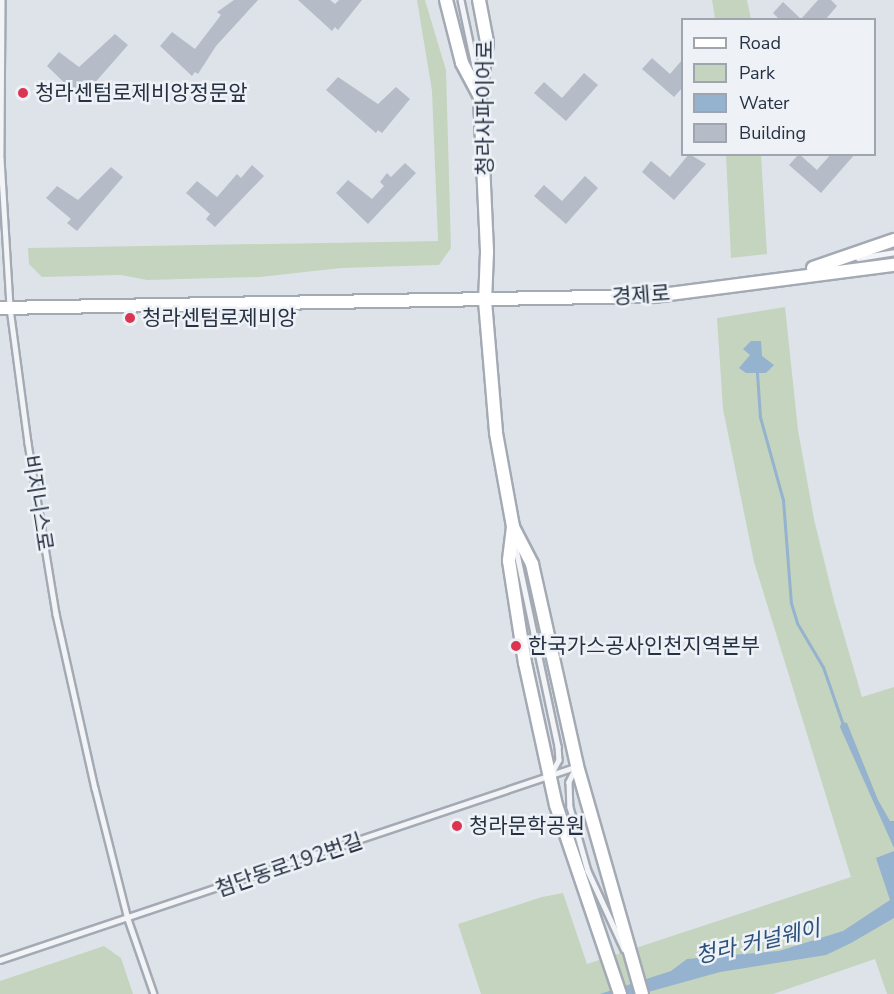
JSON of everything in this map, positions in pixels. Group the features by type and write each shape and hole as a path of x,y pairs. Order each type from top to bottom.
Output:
{"main road":[{"path":"446,0 462,63 480,97"},
{"name":"청라사파이어로","path":"479,0 487,42 480,97 487,252 485,301 496,433 513,527"},
{"name":"경제로","path":"795,275 894,240"},
{"name":"경제로","path":"5,308 485,301 654,296 795,275 894,265"},
{"path":"513,527 532,564 577,766 623,938 642,994"},
{"path":"513,527 509,561 549,777 571,859 620,994"}],"lane":[{"name":"비지니스로","path":"2,0 5,308 56,614 128,919 154,994"},
{"path":"461,0 480,97"},
{"path":"832,262 894,252"},
{"path":"577,766 569,782 570,807 599,899 630,958"},
{"name":"첨단동로192번길","path":"0,960 128,919 577,766"}],"green space":[{"path":"417,0 425,0 446,70 451,248 439,265 341,268 260,277 147,280 121,275 42,277 29,264 28,248 438,241 432,91"},
{"path":"712,0 747,0 751,18 715,18"},
{"path":"726,156 761,156 767,254 731,258"},
{"path":"785,307 798,430 814,519 834,601 862,697 894,687 894,994 887,994 875,959 773,994 481,994 458,924 542,897 563,893 587,964 851,877 754,562 723,409 717,318"},
{"path":"104,946 121,958 133,994 0,994 0,981"}],"water":[{"path":"751,341 761,341 762,356 774,365 766,373 746,373 739,368 750,355 743,349"},
{"path":"842,722 847,723 878,800 890,821 894,821 894,848 840,727"},
{"path":"894,851 894,918 851,943 826,955 720,972 641,994 600,994 671,971 687,959 779,951 843,931 890,900 876,858"}],"building":[{"path":"234,0 258,0 216,46 198,74 195,72 192,76 160,46 172,32 195,49 221,15 217,12"},
{"path":"298,0 330,0 335,4 339,0 362,0 338,30 335,27 332,31"},
{"path":"818,0 831,0 837,6 827,18 802,18"},
{"path":"783,2 800,18 778,18 773,13"},
{"path":"115,34 128,45 85,94 82,92 78,96 47,66 59,52 79,67"},
{"path":"652,58 670,74 681,61 681,89 674,97 642,69"},
{"path":"584,73 598,85 566,121 534,93 544,82 562,98"},
{"path":"338,77 378,104 396,87 410,99 382,133 378,130 376,133 326,90"},
{"path":"687,156 692,156 706,164 674,200 642,172 651,161 670,177"},
{"path":"797,156 801,156 817,170 829,156 853,156 821,193 789,165"},
{"path":"405,163 416,173 368,224 336,193 348,180 372,199 384,186 380,182 387,173 391,177"},
{"path":"252,165 264,176 215,227 206,219 210,214 186,193 197,181 217,197 237,174 241,178"},
{"path":"111,167 123,177 77,231 67,223 71,219 46,198 57,186 78,200"},
{"path":"585,176 598,188 566,224 534,196 544,185 562,201"}],"waterway":[{"path":"757,373 760,417 783,500 791,603 797,623 823,667 842,722"}],"place":[{"name":"청라센텀로제비앙정문앞","path":"23,93"},
{"name":"청라센텀로제비앙","path":"130,318"},
{"name":"한국가스공사인천지역본부","path":"516,646"},
{"name":"청라문학공원","path":"457,826"}],"water label":[{"name":"청라 커널웨이","path":"758,943"}]}
